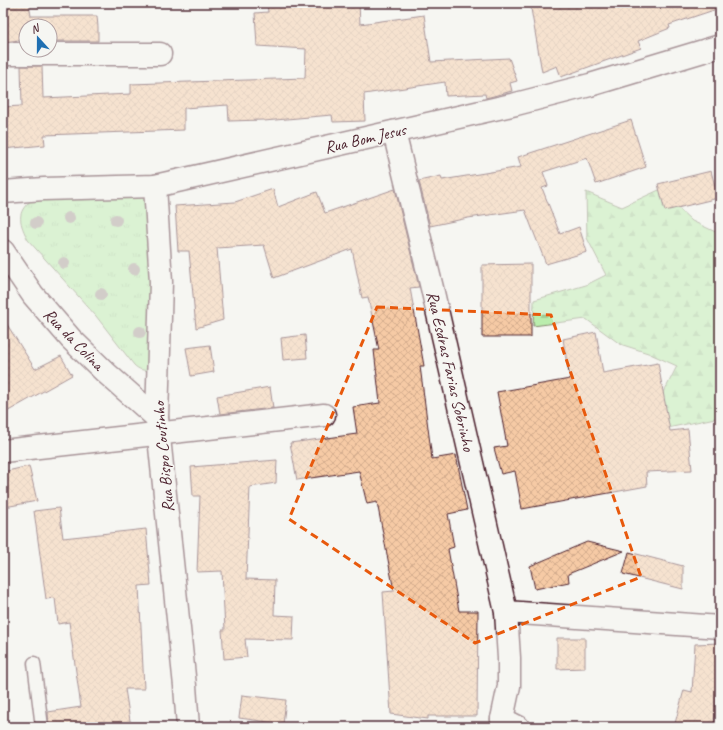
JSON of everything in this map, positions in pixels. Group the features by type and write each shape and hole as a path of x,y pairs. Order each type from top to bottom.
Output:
{"street":[{"name":"Rua Bom Jesus","path":"3,192 44,189 156,186 516,104 590,85 720,46"},
{"path":"3,54 160,54"},
{"name":"Rua Esdras Farias Sobrinho","path":"394,132 432,288 506,612 510,658 509,686 504,724"},
{"name":"Rua Bispo Coutinho","path":"156,186 161,282 158,426 188,727"},
{"name":"Rua da Colina","path":"3,251 33,295 71,339 158,426"},
{"path":"3,451 158,426 324,415"},
{"path":"506,612 720,627"}],"lane":[{"path":"34,663 42,727"}],"highlighted area":[{"path":"377,307 551,315 641,577 475,643 289,519"}],"green space":[{"path":"659,190 692,221 720,234 720,417 658,430 655,404 667,386 677,366 648,353 620,344 586,319 533,326 534,300 586,285 606,275 587,238 586,192 622,207"},
{"path":"145,195 152,200 151,370 140,369 134,365 96,316 28,240 21,223 21,214 23,209 32,200"}],"building":[{"path":"3,3 29,3 31,16 97,16 98,41 58,41 58,18 18,18 18,40 3,42"},
{"path":"267,3 359,3 360,24 424,15 431,62 509,58 517,81 510,83 512,91 486,98 485,94 446,96 445,82 364,94 365,121 333,122 332,115 264,121 229,121 228,105 184,108 184,130 44,135 45,145 3,149 3,107 22,106 21,66 42,66 43,98 131,94 131,84 305,78 306,49 257,46 255,13 268,12"},
{"path":"530,3 720,3 720,8 669,25 670,28 638,41 641,48 561,77 557,66 542,72"},
{"path":"631,120 646,167 596,184 587,158 543,172 548,186 542,188 560,234 579,227 587,252 546,264 525,210 468,218 430,226 419,181 441,176 442,180 521,167 518,157"},
{"path":"711,171 718,198 665,211 658,184"},
{"path":"273,189 278,207 317,192 325,213 395,189 419,287 410,288 424,366 420,366 432,459 456,455 467,510 448,514 454,547 448,549 459,611 478,611 477,716 428,716 428,719 391,714 383,592 394,591 377,502 367,504 359,471 297,480 290,443 357,434 353,407 380,403 374,350 379,350 368,297 362,298 352,249 274,278 264,245 217,248 223,320 196,328 189,251 178,251 175,206 235,202"},
{"path":"531,264 531,337 482,337 482,265"},
{"path":"3,318 35,369 61,356 72,375 3,414"},
{"path":"596,332 603,373 658,363 670,431 688,429 692,470 646,472 647,486 522,509 515,471 501,474 494,448 507,446 497,392 570,379 563,339"},
{"path":"305,335 307,358 283,360 281,338"},
{"path":"210,345 214,372 191,376 186,348"},
{"path":"270,387 273,408 220,414 217,396"},
{"path":"277,460 276,483 250,487 246,579 275,580 274,615 294,616 293,640 245,639 247,657 224,659 222,630 225,630 222,571 197,572 200,496 193,496 191,467"},
{"path":"29,466 37,501 5,507 3,496 3,472"},
{"path":"59,508 63,538 146,529 151,585 139,586 144,689 125,689 131,727 49,727 48,712 81,707 69,622 58,624 55,598 46,599 34,511"},
{"path":"587,542 624,551 568,574 569,582 535,589 530,566"},
{"path":"629,552 683,566 683,589 623,574"},
{"path":"557,638 585,638 585,668 557,669"},
{"path":"720,643 714,727 674,727 684,690 692,692 695,644"},
{"path":"242,695 286,700 283,724 239,718"}]}
